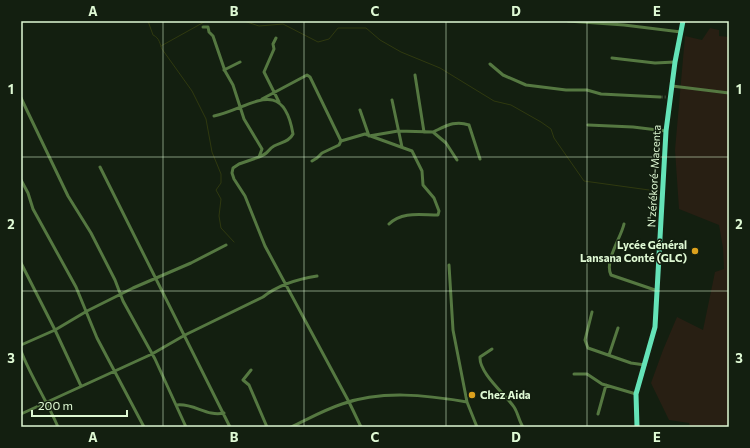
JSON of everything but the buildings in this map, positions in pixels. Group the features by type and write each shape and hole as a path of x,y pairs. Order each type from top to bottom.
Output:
{"highway":[{"name":"N'zérékoré-Macenta","path":"637,427 636,394 655,327 668,97 672,86 683,21"}],"street":[{"path":"568,21 624,25 681,32"},
{"path":"203,27 208,27 209,32 215,41 224,70 234,85 244,119 262,149 259,157"},
{"path":"276,38 273,44 274,49 264,72 279,103 288,116 293,134 288,140 273,147 268,154 239,164 233,168 232,173 285,284 350,402 361,427"},
{"path":"612,58 655,63 675,62"},
{"path":"224,70 240,62"},
{"path":"490,64 503,75 526,85 566,90 587,90 601,94 660,97"},
{"path":"260,100 307,75 310,77 341,142"},
{"path":"415,75 424,132"},
{"path":"672,86 729,94"},
{"path":"21,98 68,196 90,233 152,354 186,427"},
{"path":"214,116 241,108 249,102 271,99 279,103"},
{"path":"392,100 402,147"},
{"path":"360,110 369,136"},
{"path":"369,136 398,131 433,132 453,123 462,122 468,124 480,159"},
{"path":"588,125 633,127 666,131"},
{"path":"433,132 446,143 457,160"},
{"path":"312,161 322,153 339,145 341,142 355,136 365,134 412,151 422,171 423,185 434,198 439,212 438,215 412,214 395,218 389,224"},
{"path":"100,167 230,427"},
{"path":"21,180 28,193 33,209 76,288 87,311 90,322 144,427"},
{"path":"624,224 622,235 613,253 609,270 611,275 658,291"},
{"path":"21,345 55,330 87,311 121,296 155,278 191,263 226,245"},
{"path":"21,263 81,386"},
{"path":"449,265 453,330 467,402 477,427"},
{"path":"21,414 114,370 152,354 185,335 263,297 271,290 285,284 317,276"},
{"path":"592,312 585,340 585,345 588,348 645,365"},
{"path":"609,355 618,328"},
{"path":"492,349 480,357 480,362 494,384 515,409 523,427"},
{"path":"21,351 27,366 47,401 58,427"},
{"path":"251,370 243,380 249,385 267,427"},
{"path":"574,374 587,374 606,385 636,394"},
{"path":"598,414 606,385"},
{"path":"291,427 327,409 350,402 398,395 427,396 467,402"},
{"path":"177,405 184,404 217,415 224,413"}],"shaded area":[{"path":"710,28 719,30 719,36 729,37 729,427 690,427 689,423 669,420 651,383 677,317 703,330 715,272 724,269 723,248 719,225 679,209 675,150 685,36 702,40"}],"waterway":[{"path":"148,21 153,35 158,40 162,49 192,91 206,119 212,152 221,174 221,183 216,190 221,199 219,216 221,228 234,242"},
{"path":"161,46 206,21"},
{"path":"244,21 259,26 283,24 318,42 329,39 338,28 366,28 380,40 401,52 440,68 494,101 511,105 551,129 554,138 584,181 649,190"}],"tunnel":[{"path":"660,97 666,97"}],"place":[{"name":"Lycée Général Lansana Conté (GLC)","path":"695,251"},
{"name":"Chez Aida","path":"472,395"}]}
